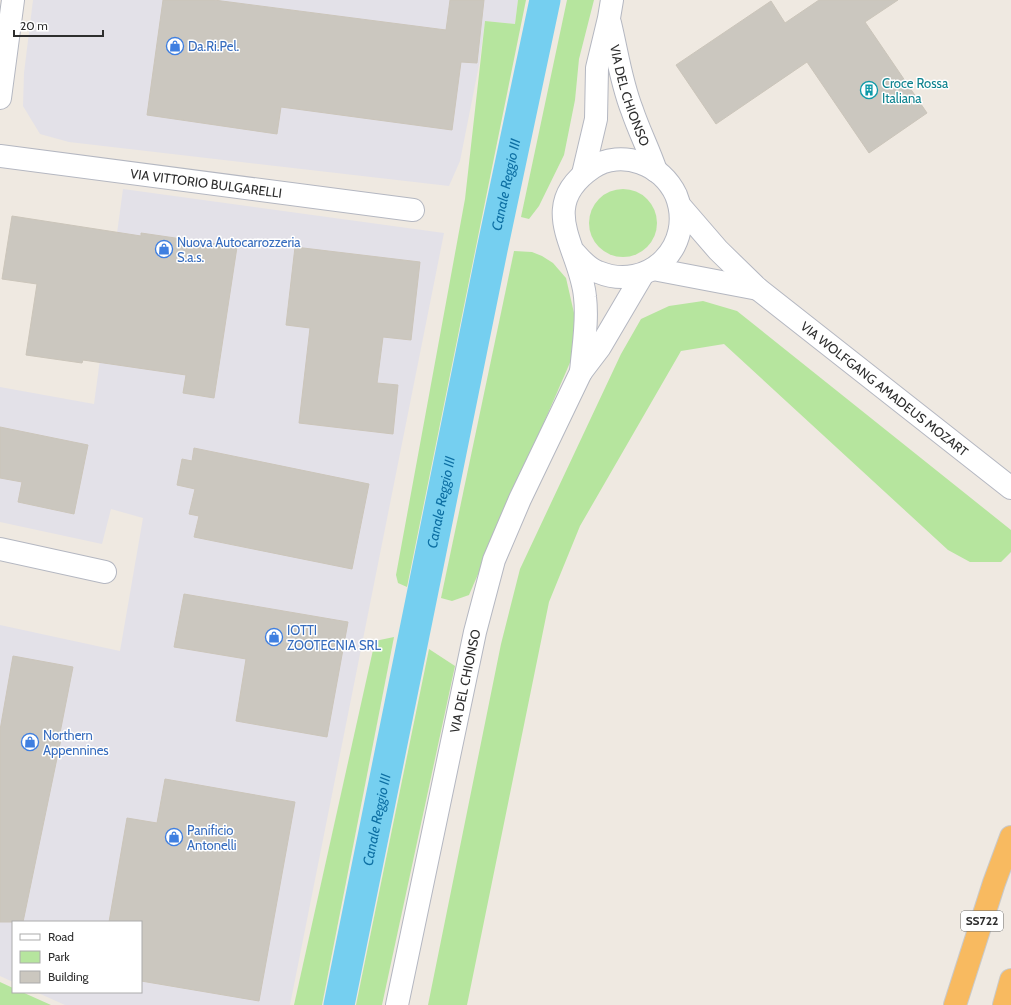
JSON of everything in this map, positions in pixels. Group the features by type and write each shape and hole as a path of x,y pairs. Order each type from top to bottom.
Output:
{"highway":[{"name":"SS722","path":"955,1005 994,883 1011,837"},
{"path":"1004,1005 1011,980"}],"main road":[{"path":"0,98 13,0"},
{"name":"VIA DEL CHIONSO","path":"610,9 623,82 632,111 648,147 656,171"},
{"name":"VIA DEL CHIONSO","path":"583,174 596,119 597,68 610,9"},
{"name":"VIA VITTORIO BULGARELLI","path":"0,156 413,210"},
{"name":"VIA DEL CHIONSO","path":"573,251 583,263 596,272 612,277 628,277 648,271 665,260 679,235 681,220 680,206 673,189 663,175 648,166 632,160 614,159 597,164 583,174 572,187 565,202 563,219 565,235 573,251 585,296 585,331 581,372"},
{"name":"VIA WOLFGANG AMADEUS MOZART","path":"680,206 718,250 758,289 1011,488"},
{"name":"VIA DEL CHIONSO","path":"397,1005 475,632 494,560 520,499 581,372 600,348 648,271"},
{"name":"VIA WOLFGANG AMADEUS MOZART","path":"648,271 758,289"},
{"path":"0,549 105,572"}],"shaded area":[{"path":"33,0 518,0 515,24 485,21 479,65 460,161 449,186 69,142 40,134 23,106 24,73"},
{"path":"123,189 444,233 290,1005 65,1005 38,993 142,993 142,921 12,921 12,982 0,976 0,625 120,651 143,518 111,509 102,544 0,522 0,387 94,404"}],"green space":[{"path":"518,0 526,0 407,587 398,583 396,575 465,199 485,21 515,24"},
{"path":"567,0 594,0 579,59 575,100 564,155 539,206 529,219 521,217"},
{"path":"616,189 630,189 642,194 652,204 657,216 657,230 652,242 642,252 630,257 616,257 604,252 594,242 589,230 589,216 594,204 604,194"},
{"path":"514,251 532,252 542,256 553,263 566,278 577,326 572,358 469,595 452,601 441,598"},
{"path":"703,301 737,311 1011,530 1011,552 1001,562 970,562 948,550 724,344 681,351 580,526 549,602 467,1005 428,1005 501,644 520,569 621,354 641,319 669,306"},
{"path":"394,637 322,1005 294,1005 375,641"},
{"path":"429,649 455,666 382,1005 356,1005"},
{"path":"0,982 12,988 12,993 24,993 51,1005 0,1005"}],"building":[{"path":"163,0 214,0 446,30 450,0 484,0 477,63 461,62 452,130 281,107 277,134 147,115"},
{"name":"Croce Rossa Italiana","path":"819,0 898,0 865,22 927,113 869,153 807,62 716,124 676,65 771,1 785,23"},
{"path":"12,216 141,236 141,233 237,247 214,398 183,393 186,375 83,360 82,363 26,355 37,284 2,279"},
{"path":"295,247 420,262 411,340 383,337 377,383 398,385 393,434 299,423 310,328 286,325"},
{"path":"0,427 88,445 74,514 18,502 22,482 0,478"},
{"path":"194,448 369,484 352,569 194,537 199,516 189,514 195,489 177,485 182,459 192,461"},
{"path":"184,594 348,622 327,737 236,721 246,659 174,647"},
{"path":"13,656 73,667 59,738 61,739 23,921 0,922 0,730"},
{"path":"165,779 295,802 259,1001 142,981 142,921 109,921 127,818 157,823"}],"waterway":[{"name":"Canale Reggio III","path":"339,1005 492,250 545,0"}],"place":[{"name":"Da.Ri.Pel.","path":"175,46"},
{"name":"Croce Rossa Italiana","path":"869,90"},
{"name":"Nuova Autocarrozzeria S.a.s.","path":"164,249"},
{"name":"IOTTI ZOOTECNIA SRL","path":"274,637"},
{"name":"Northern Appennines","path":"30,742"},
{"name":"Panificio Antonelli","path":"174,837"}]}
